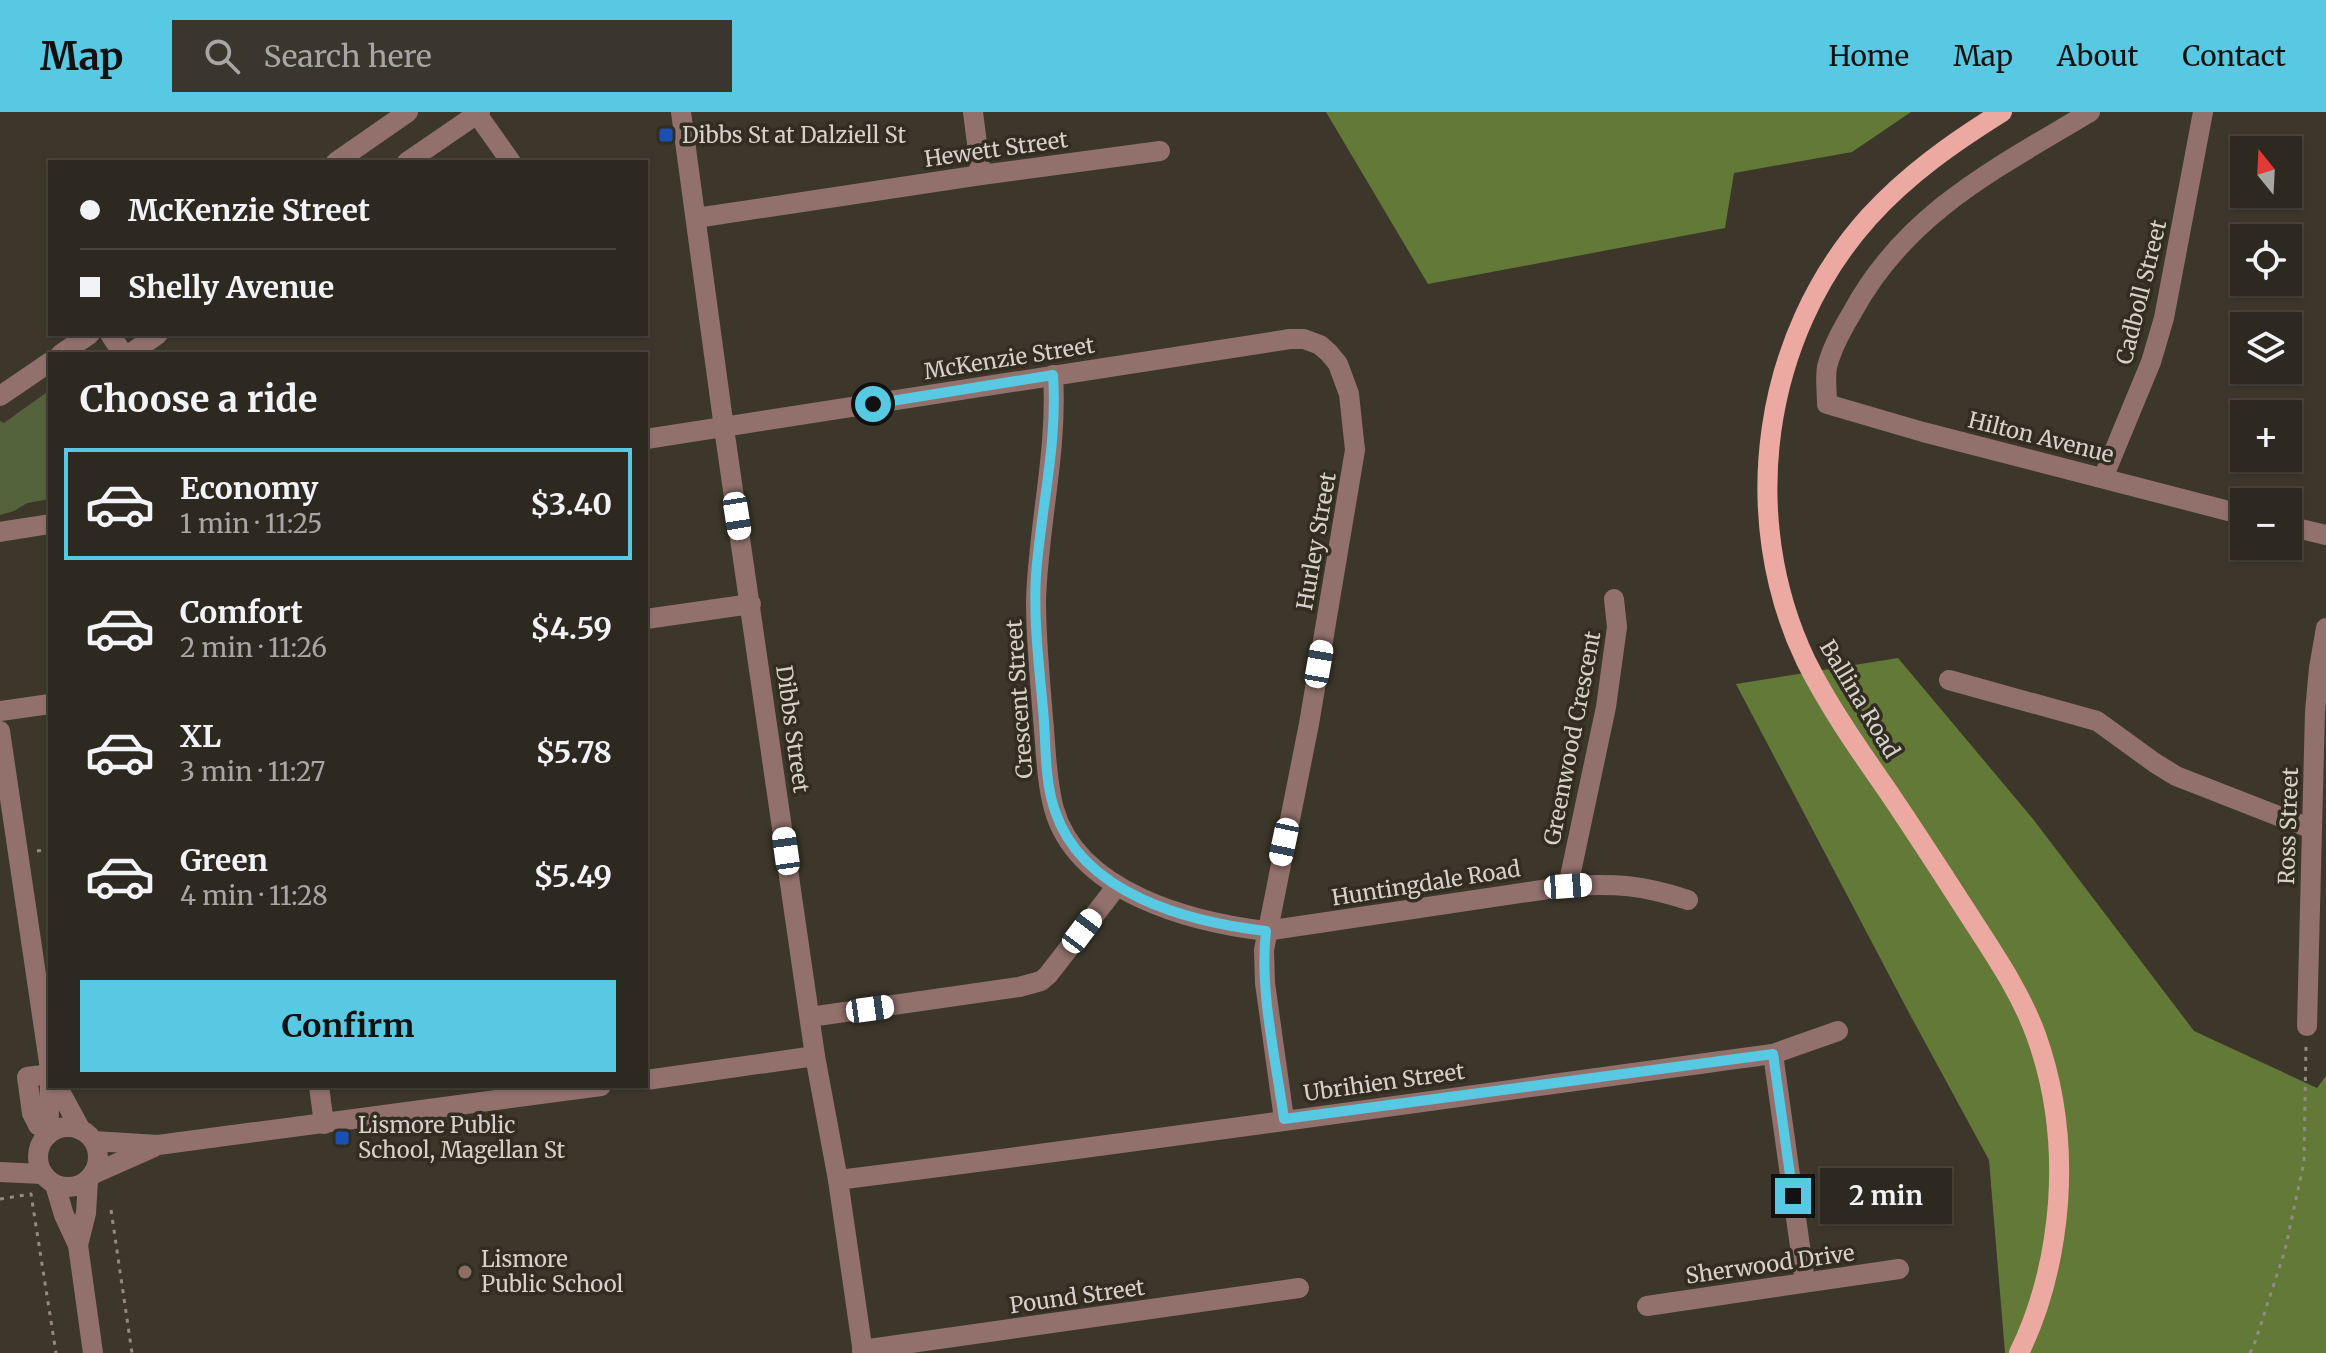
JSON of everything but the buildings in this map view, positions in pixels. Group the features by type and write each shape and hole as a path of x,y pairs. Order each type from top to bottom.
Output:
{"main road":[{"name":"Ballina Road","path":"2002,112 1948,145 1901,185 1843,249 1808,306 1791,346 1774,406 1767,470 1769,519 1776,570 1806,661 1858,748 2000,965 2035,1034 2044,1064 2058,1146 2056,1224 2039,1304 2019,1353"}],"street":[{"path":"339,160 408,112"},
{"name":"Dibbs Street","path":"681,112 815,1056 838,1180 863,1352"},
{"path":"973,112 981,175"},
{"name":"Hilton Avenue","path":"2090,112 1977,180 1909,234 1872,280 1841,332 1827,368 1827,404 2230,511"},
{"name":"Cadboll Street","path":"2103,478 2151,362 2164,318 2203,112"},
{"path":"410,160 478,113 510,160"},
{"name":"Hewett Street","path":"696,218 1160,151"},
{"path":"64,352 87,336"},
{"path":"133,352 155,336"},
{"name":"McKenzie Street","path":"648,439 1290,339 1313,341 1329,353"},
{"name":"Hurley Street","path":"1284,1119 1265,983 1266,931 1309,724 1355,450 1349,394 1338,364 1329,353"},
{"path":"0,396 48,363"},
{"name":"Crescent Street","path":"1053,375 1054,415 1036,575 1036,601 1050,789 1055,812 1085,860 1117,886 1163,907 1203,920 1266,931"},
{"path":"0,532 48,524"},
{"path":"2302,529 2326,535"},
{"name":"Greenwood Crescent","path":"1568,886 1606,707 1617,627 1614,599"},
{"path":"648,619 751,604"},
{"name":"Ross Street","path":"2307,1026 2317,683 2326,628"},
{"path":"1949,680 2097,721 2176,776 2312,829"},
{"path":"0,711 48,704"},
{"path":"0,731 48,1057"},
{"name":"Huntingdale Road","path":"1266,931 1568,886 1631,885 1688,900"},
{"path":"810,1017 1019,987 1041,981 1117,886"},
{"name":"Ubrihien Street","path":"838,1180 1088,1149 1284,1119 1773,1054 1838,1031"},
{"path":"1773,1054 1805,1282"},
{"path":"648,1080 815,1056"},
{"path":"45,1136 33,1119 27,1077 48,1072"},
{"path":"50,1088 39,1166 49,1179 78,1245 93,1353"},
{"path":"58,1088 98,1158 90,1177 78,1245"},
{"path":"319,1088 324,1124"},
{"path":"0,1165 45,1136 64,1128 87,1136 158,1145 586,1088"},
{"path":"0,1172 49,1179 72,1187 158,1145"},
{"name":"Sherwood Drive","path":"1647,1306 1899,1269"},
{"name":"Pound Street","path":"863,1352 1299,1288"}],"path":[{"path":"2250,1353 2285,1250 2304,1162 2307,1026"},
{"path":"0,1199 31,1194 56,1353"},
{"path":"111,1210 132,1353"}],"green space":[{"path":"1326,112 1911,112 1852,152 1734,173 1725,228 1428,284"},
{"path":"48,391 48,499 27,503 0,515 0,421 4,423"},
{"path":"1898,658 2033,819 2194,1031 2317,1088 2326,1076 2326,1353 2005,1353 1989,1160 1736,684"}],"place":[{"name":"Dibbs St at Dalziell St","path":"666,135"},
{"name":"Lismore Public School, Magellan St","path":"342,1138"},
{"name":"Lismore Public School","path":"465,1272"}],"route":[{"path":"873,404 1053,375 1054,415 1036,575 1036,619 1047,766 1055,812 1085,860 1117,886 1145,900 1203,920 1266,931 1265,983 1284,1119 1773,1054 1793,1196"}]}
